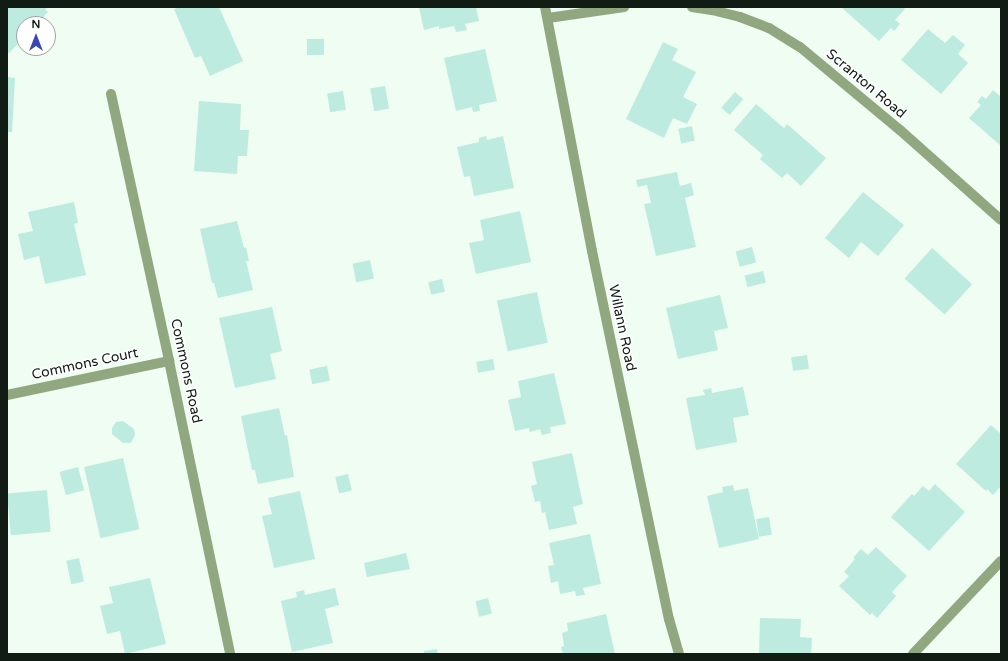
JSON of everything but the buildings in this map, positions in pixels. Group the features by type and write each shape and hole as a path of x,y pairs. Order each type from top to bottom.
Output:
{"street":[{"name":"Willann Road","path":"545,7 592,251 669,619 679,654"},
{"path":"548,18 624,7"},
{"name":"Scranton Road","path":"692,7 733,15 769,28 800,47 900,130 1001,220"},
{"name":"Commons Road","path":"111,94 170,361 230,654"},
{"name":"Commons Court","path":"7,395 170,361"},
{"path":"913,654 1001,561"}]}
